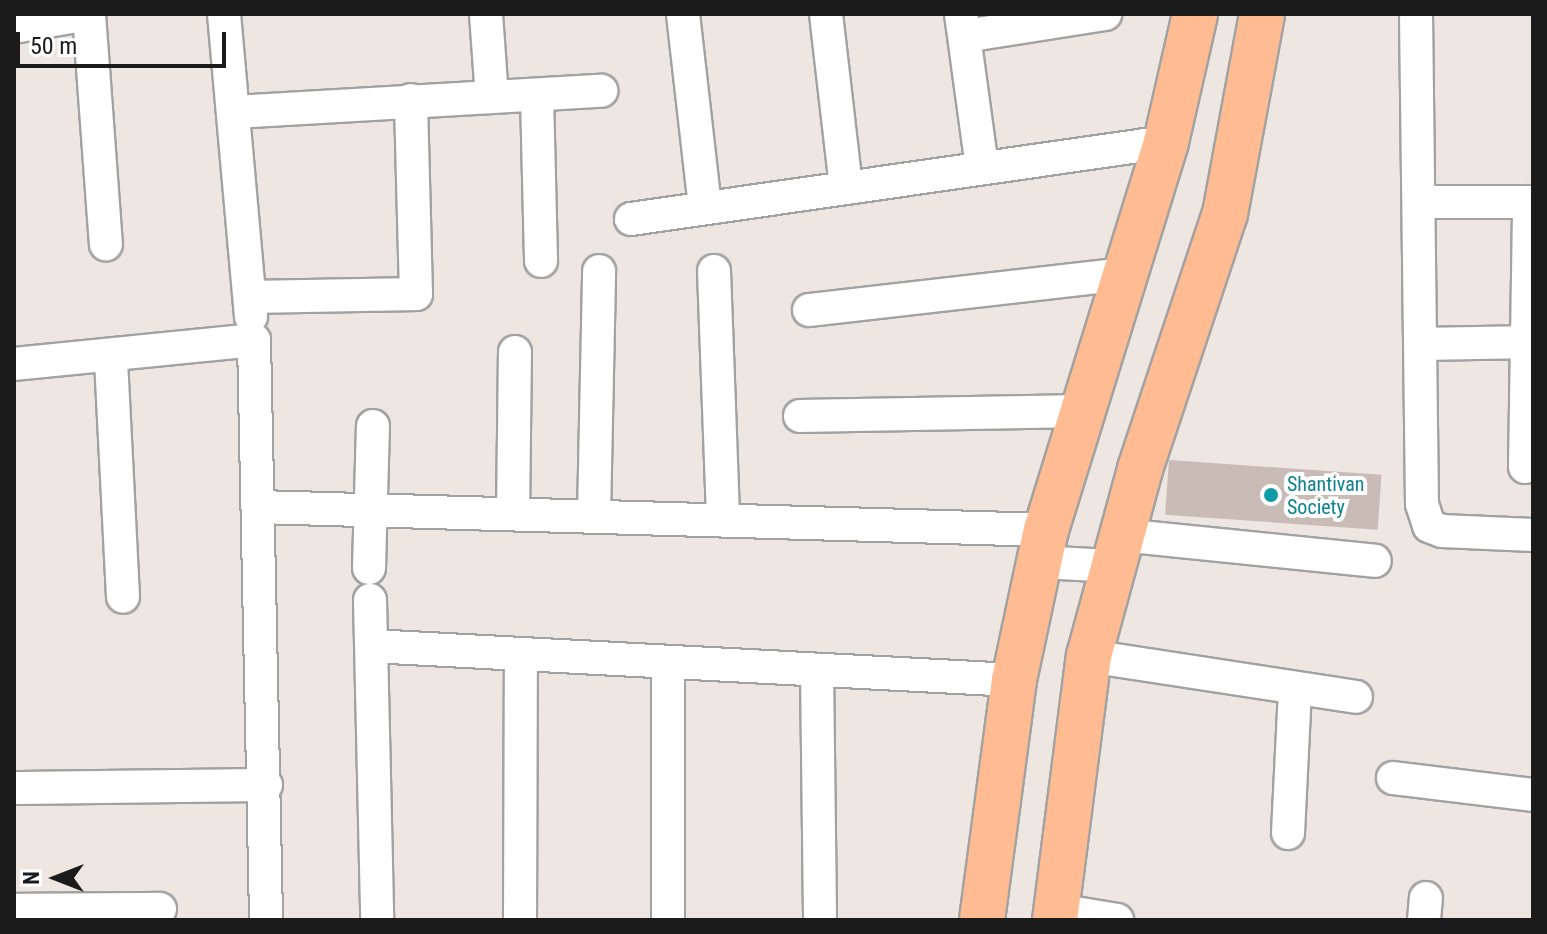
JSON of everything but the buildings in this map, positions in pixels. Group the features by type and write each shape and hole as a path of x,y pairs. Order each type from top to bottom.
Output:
{"main road":[{"path":"982,920 1014,680 1042,546 1166,142 1195,14"},
{"path":"1055,915 1089,656 1117,551 1225,214 1262,14"}],"street":[{"path":"14,27 89,14 106,244"},
{"path":"224,14 254,340 266,785 266,920"},
{"path":"486,14 492,97"},
{"path":"683,14 705,208"},
{"path":"826,14 846,188"},
{"path":"982,168 963,25 1105,14"},
{"path":"1416,14 1422,504 1429,526 1533,535"},
{"path":"233,112 601,91"},
{"path":"537,96 541,261"},
{"path":"250,297 416,294 411,100"},
{"path":"631,219 1166,142"},
{"path":"1419,202 1531,202 1525,467"},
{"path":"594,516 599,271"},
{"path":"714,271 723,520"},
{"path":"809,310 1127,274"},
{"path":"14,364 111,360 254,340"},
{"path":"1422,344 1530,342"},
{"path":"513,514 515,352"},
{"path":"111,360 123,597"},
{"path":"800,416 1083,411"},
{"path":"369,568 373,426"},
{"path":"258,507 723,520 1117,551 1375,561"},
{"path":"370,600 377,920"},
{"path":"371,646 1014,680"},
{"path":"520,920 521,654"},
{"path":"1089,656 1356,697"},
{"path":"668,662 668,920"},
{"path":"817,670 820,920"},
{"path":"1288,833 1295,688"},
{"path":"1393,778 1533,795"},
{"path":"14,788 266,785"},
{"path":"14,910 160,909"},
{"path":"1055,915 1117,920"}],"place":[{"name":"Shantivan Society","path":"1271,495"}]}
